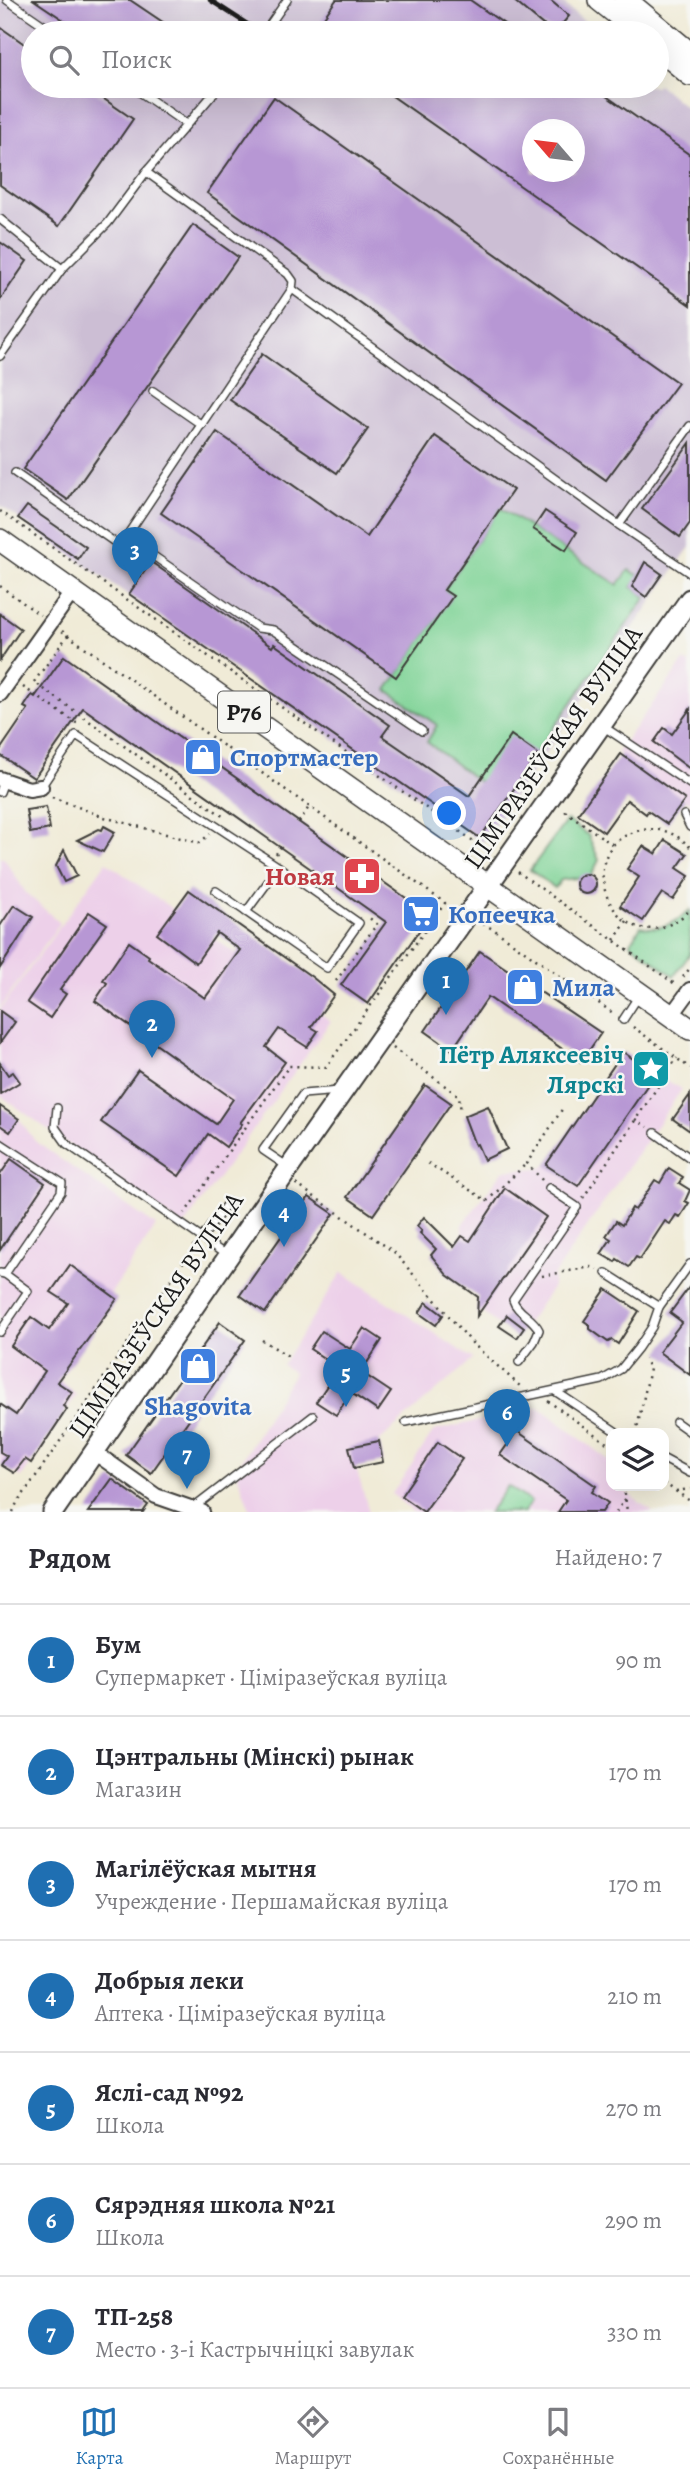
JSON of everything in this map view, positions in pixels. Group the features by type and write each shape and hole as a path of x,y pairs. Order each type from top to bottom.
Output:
{"main road":[{"path":"626,0 651,21"},
{"path":"601,1 625,21"},
{"path":"669,36 690,53"},
{"path":"669,57 690,75"},
{"name":"Р76","path":"0,540 690,1029"},
{"name":"ЦІМІРАЗЕЎСКАЯ ВУЛІЦА","path":"53,1512 228,1256 292,1176 344,1090 690,599"}],"street":[{"path":"0,694 73,591"},
{"path":"1,784 35,788"},
{"path":"671,1016 690,990"},
{"path":"94,1452 156,1496 196,1511"}],"lane":[{"path":"7,0 38,21"},
{"path":"272,21 287,0"},
{"path":"148,98 186,124"},
{"path":"1,353 62,269 108,223 146,172 209,98"},
{"path":"15,473 120,545 292,289 293,281 288,274 146,172"},
{"path":"0,219 62,269"},
{"path":"292,289 690,573"},
{"path":"153,391 202,425"},
{"path":"619,524 690,426"},
{"path":"126,537 258,628 273,630 422,731"},
{"path":"601,725 690,784"},
{"path":"35,788 76,735 279,867 359,923 327,968 216,891"},
{"path":"684,815 690,827"},
{"path":"246,912 279,867"},
{"path":"623,1020 641,994"},
{"path":"292,1176 263,1150 303,1094 344,1090"},
{"path":"57,1108 55,1127 67,1144 228,1256"},
{"path":"655,1133 690,1158"},
{"path":"0,1143 62,1182 61,1192 2,1273 28,1290 0,1332"},
{"path":"519,1362 534,1342 539,1330 536,1322 515,1306 513,1300 576,1207 549,1188"},
{"path":"202,1238 228,1202"},
{"path":"406,1422 602,1380 621,1368 638,1348 652,1326 659,1307 690,1264"},
{"path":"606,1273 659,1307"},
{"path":"555,1390 611,1428"},
{"path":"196,1511 313,1416"},
{"path":"676,1422 690,1432"},
{"path":"669,1462 690,1473"}],"path":[{"path":"0,511 485,849"},
{"path":"0,586 445,903 326,1067 289,1066 183,1216 193,1248 13,1512"},
{"path":"68,635 34,682 225,817"},
{"path":"11,679 83,727 76,735"},
{"path":"35,788 104,817 199,843 217,827"},
{"path":"299,822 309,807"},
{"path":"565,811 614,846"},
{"path":"690,847 666,831 651,828 635,831 614,846 603,866 602,883 607,900 617,914 627,921 647,928 664,927 680,920 690,910"},
{"path":"276,853 281,846"},
{"path":"518,872 677,985 690,990"},
{"path":"614,940 627,921"},
{"path":"478,922 493,929 690,1068"},
{"path":"391,1047 460,1096 461,1112"},
{"path":"576,1207 677,1058"},
{"path":"428,1163 487,1201 527,1163 563,1108"},
{"path":"635,1119 655,1133"},
{"path":"527,1163 549,1188"},
{"path":"292,1176 394,1252 473,1344 526,1390 539,1395 606,1442"},
{"path":"528,1279 591,1268 606,1273"},
{"path":"262,1340 288,1356"},
{"path":"637,1428 650,1369 638,1348"},
{"path":"669,1486 690,1501"},
{"path":"676,1491 690,1489"},
{"path":"624,1491 627,1512"},
{"path":"616,1512 625,1498"}],"shaded area":[{"path":"0,0 559,0 584,21 21,21 21,98 669,98 669,93 690,111 690,547 482,843 0,505"},
{"path":"684,661 690,664 690,803 617,752"},
{"path":"0,858 4,858 26,893 60,923 0,1008"},
{"path":"106,862 331,1021 183,1227 0,1095 0,1010"},
{"path":"655,1074 682,1089 553,1276 553,1287 524,1328 507,1315 499,1326 477,1308 478,1297 447,1275 470,1241 462,1236 462,1225 504,1170 543,1168"},
{"path":"0,1106 19,1119 36,1142 156,1226 111,1293 117,1299 59,1380 76,1395 22,1477 0,1464"},
{"path":"342,1272 473,1359 379,1441 350,1447 369,1512 251,1512 236,1470 294,1373 282,1365"},
{"path":"539,1407 606,1458 606,1491 624,1491 653,1512 413,1512 392,1494 434,1431"}],"green space":[{"path":"500,508 618,585 629,570 640,576 632,587 646,597 536,753 479,782 427,742 437,725 387,690 452,596 444,590"},
{"path":"567,820 588,835 599,860 591,876 561,880 555,888 530,870"},
{"path":"690,910 690,954 674,976 630,943 641,926 655,928 667,925"},
{"path":"508,1486 531,1502 524,1512 489,1512"}],"building":[{"path":"34,0 130,0 161,21 65,21"},
{"path":"336,0 470,0 500,21 321,21"},
{"path":"513,0 550,0 569,16 565,21 538,21"},
{"path":"0,27 21,42 21,98 102,98 133,119 59,226 0,185"},
{"path":"275,98 678,383 606,480 207,193"},
{"path":"395,98 609,98 690,155 690,305"},
{"path":"193,225 238,257 68,500 23,469"},
{"path":"0,242 27,261 0,300"},
{"path":"262,354 368,429 337,473 230,400"},
{"path":"217,432 367,537 435,436 513,490 444,590 453,596 396,677 161,513"},
{"path":"690,443 690,523 680,537 642,509"},
{"path":"27,506 86,547 78,559 18,518"},
{"path":"545,511 577,532 566,550 533,529"},
{"path":"151,562 390,725 382,736 469,796 511,735 538,754 480,838 129,594"},
{"path":"645,562 662,574 646,597 632,587"},
{"path":"0,614 21,629 0,660"},
{"path":"64,656 430,915 368,1004 341,985 386,922 83,708 34,778 0,755 0,750 28,709 24,707 32,695 35,697"},
{"path":"690,709 690,769 654,742 664,728 672,734"},
{"path":"621,754 685,800 667,824 648,811 646,814 627,800 604,832 578,814"},
{"path":"46,807 50,829 30,833 26,810"},
{"path":"104,826 115,832 103,852 77,840 102,830"},
{"path":"665,840 687,854 677,868 689,876 673,900 662,893 643,921 620,906 639,877 627,869 643,846 656,854"},
{"path":"64,850 77,876 64,882 56,866"},
{"path":"586,874 593,877 596,884 593,891 586,894 579,891 576,884 579,877"},
{"path":"189,890 334,995 311,1027 318,1031 307,1047 279,1029 266,1047 285,1062 240,1123 242,1124 226,1147 208,1134 179,1176 101,1122 138,1070 216,1124 233,1099 95,1001 107,983 103,980 129,942 205,998 240,950 217,933 196,963 157,934"},
{"path":"14,905 33,917 0,968 0,926"},
{"path":"89,912 107,924 60,990 66,994 50,1018 27,1002"},
{"path":"480,951 601,1033 581,1062 488,997 452,1050 425,1031"},
{"path":"0,1011 15,1022 0,1043"},
{"path":"623,1052 655,1074 578,1186 546,1165"},
{"path":"0,1063 8,1075 13,1072 20,1082 0,1094"},
{"path":"425,1085 451,1103 373,1215 347,1197"},
{"path":"690,1095 690,1131 673,1119"},
{"path":"0,1106 19,1119 10,1132 0,1125"},
{"path":"488,1106 507,1149 484,1160 464,1116"},
{"path":"11,1159 45,1183 0,1250 0,1175"},
{"path":"669,1168 683,1177 679,1183 690,1190 685,1201 689,1203 680,1217 676,1215 670,1224 665,1221 640,1259 636,1257 629,1267 617,1259 615,1262 601,1254 611,1239 606,1236 616,1221 622,1225 655,1180 660,1183"},
{"path":"505,1188 546,1217 477,1316 478,1297 447,1275 431,1255 436,1249 420,1233 422,1231 417,1226 424,1217 454,1247 462,1236 470,1241"},
{"path":"309,1197 334,1214 265,1313 240,1295"},
{"path":"70,1265 117,1299 57,1382 72,1392 63,1406 67,1409 31,1463 25,1459 14,1473 1,1465 7,1456 0,1452 0,1404 16,1415 45,1371 11,1346 31,1317 49,1330 68,1303 51,1292"},
{"path":"690,1286 690,1375 659,1352 682,1322 670,1313"},
{"path":"606,1289 639,1311 618,1344 612,1340 608,1342 584,1321"},
{"path":"426,1302 443,1315 436,1325 419,1313"},
{"path":"507,1315 524,1328 517,1338 499,1326"},
{"path":"220,1322 245,1340 151,1473 126,1455"},
{"path":"364,1328 382,1340 361,1372 391,1392 378,1411 351,1393 336,1415 316,1402 339,1368 310,1349 322,1331 350,1349"},
{"path":"517,1431 596,1486 592,1492 608,1503 602,1512 558,1512 566,1500 500,1455"},
{"path":"379,1441 383,1462 354,1468 349,1447"},
{"path":"438,1442 462,1459 424,1512 401,1496"},
{"path":"112,1479 148,1505 143,1512 88,1512"}],"railway":[{"path":"210,0 242,21"}],"place":[{"name":"Магілёўская мытня","path":"135,585"},
{"name":"Спортмастер","path":"203,757"},
{"name":"Новая","path":"362,876"},
{"name":"Копеечка","path":"421,914"},
{"name":"Мила","path":"525,987"},
{"name":"Бум","path":"446,1015"},
{"name":"Цэнтральны (Мінскі) рынак","path":"152,1058"},
{"name":"Пётр Аляксеевіч Лярскі","path":"651,1069"},
{"name":"Добрыя леки","path":"284,1247"},
{"name":"Shagovita","path":"198,1366"},
{"name":"Яслі-сад №92","path":"346,1407"},
{"name":"Сярэдняя школа №21","path":"507,1447"},
{"name":"ТП-258","path":"187,1489"}]}
